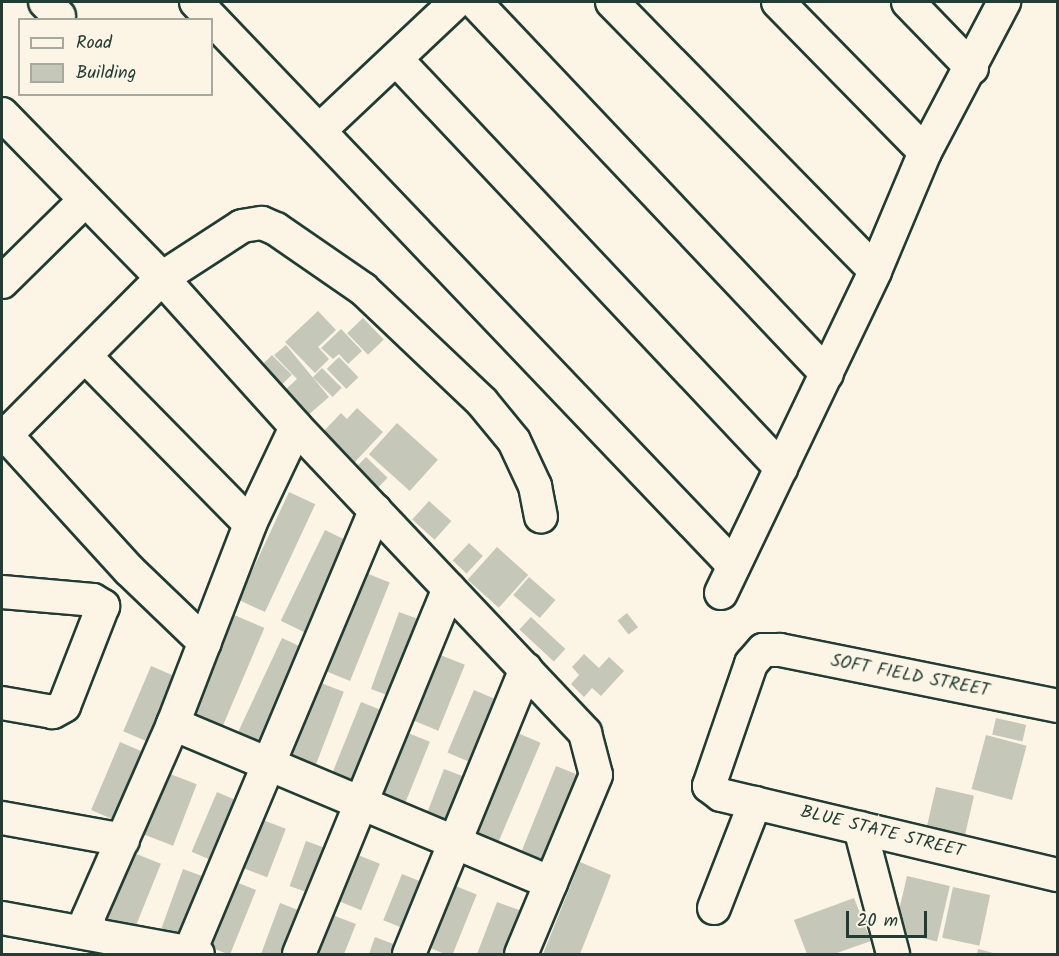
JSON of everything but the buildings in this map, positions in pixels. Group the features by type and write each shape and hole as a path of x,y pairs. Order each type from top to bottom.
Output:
{"street":[{"path":"196,2 212,18"},
{"path":"321,129 456,2"},
{"path":"474,2 827,374"},
{"path":"612,2 875,271"},
{"path":"778,2 925,152"},
{"path":"908,2 972,68"},
{"path":"213,19 321,129 728,580 875,271 925,152 972,68 1004,2"},
{"path":"396,58 781,468"},
{"path":"4,122 162,278 296,427 585,733 594,755 596,775 521,954"},
{"path":"2,282 84,201"},
{"path":"205,643 129,570 4,437 162,278 242,226 262,223 276,229 363,289 482,402 514,441 535,486 541,516"},
{"path":"85,356 250,524"},
{"path":"91,931 88,918 173,724 250,524 296,427"},
{"path":"2,918 91,931 99,937 194,953 267,763 375,510"},
{"path":"99,602 129,570"},
{"path":"299,954 364,804 449,589"},
{"path":"2,592 99,602 103,606 64,706 53,712 2,703"},
{"name":"SOFT FIELD STREET","path":"709,786 751,664 763,650 780,651 1058,706"},
{"path":"409,954 526,669"},
{"path":"173,724 551,883"},
{"name":"BLUE STATE STREET","path":"709,786 721,795 1058,876"},
{"path":"714,908 756,803"},
{"path":"2,818 123,840"},
{"path":"860,828 893,954"}]}
